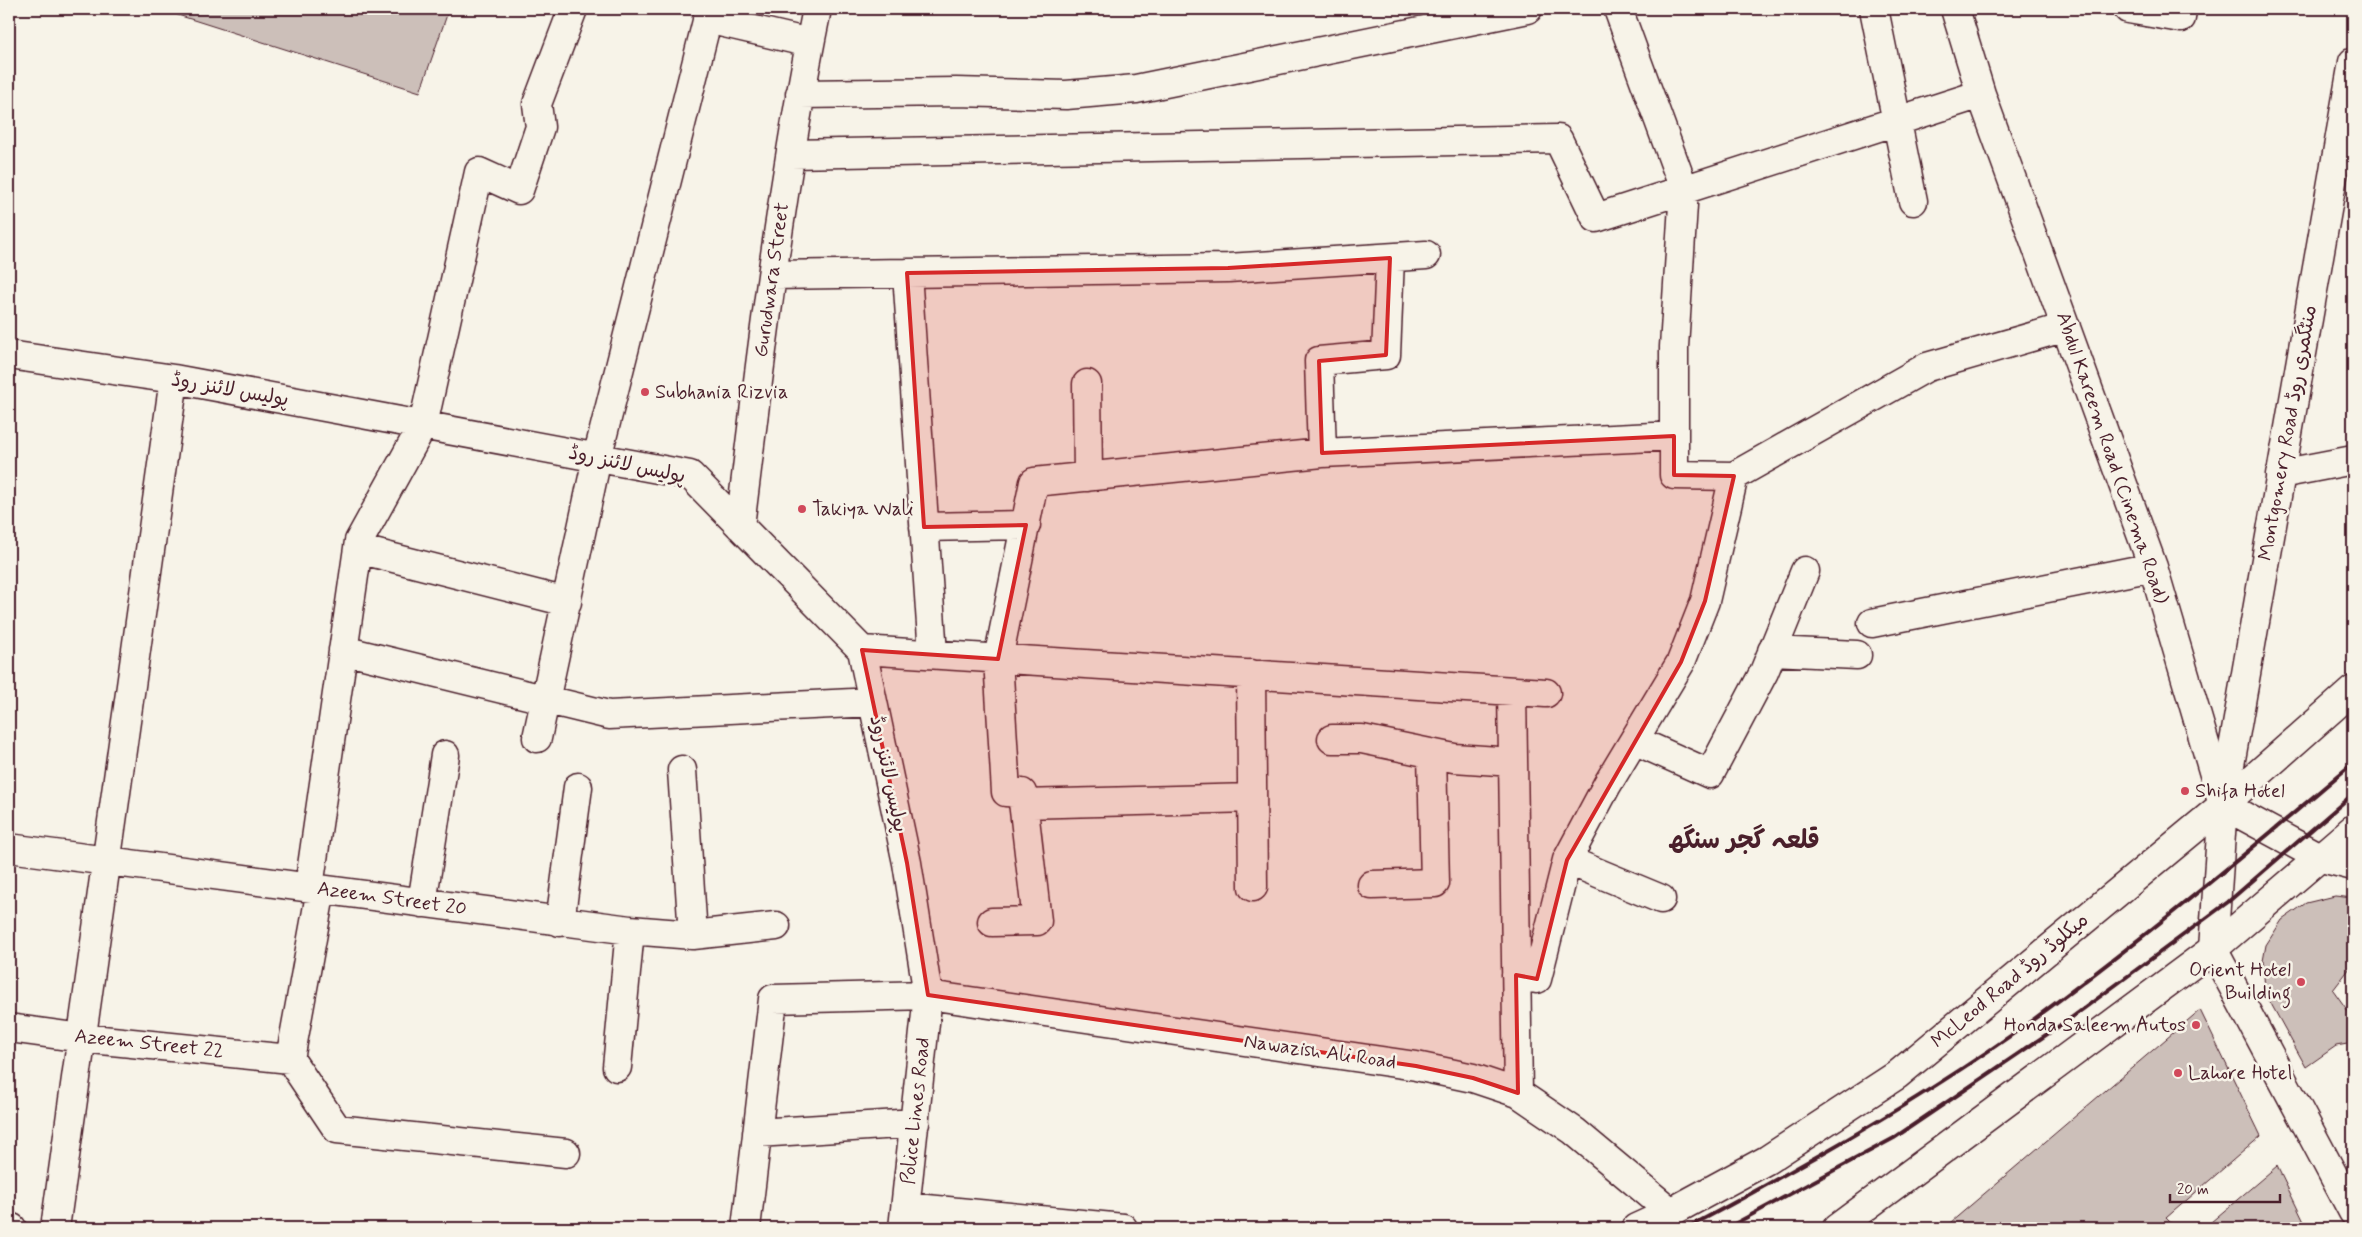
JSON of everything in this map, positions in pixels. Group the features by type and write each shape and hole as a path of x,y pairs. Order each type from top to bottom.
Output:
{"street":[{"path":"566,1153 337,1129 290,1059 315,888 343,650 359,541 423,426 479,172 518,190 540,128 537,104 573,9"},
{"name":"Gurudwara Street","path":"740,526 772,275 800,94 817,9"},
{"path":"800,94 956,92 1066,96 1136,89 1528,9"},
{"path":"1618,9 1684,189 1674,347 1674,475 1734,476 1928,367 2066,327"},
{"path":"1874,9 1913,201"},
{"name":"Abdul Kareem Road (Cinema Road)","path":"1954,9 1981,94 2153,567 2223,804"},
{"path":"2128,9 2181,18 2182,9"},
{"path":"537,738 597,458 709,14 810,43"},
{"name":"Montgomery Road منٹگمری روڈ","path":"2223,804 2280,474 2350,111 2353,62"},
{"path":"791,154 1558,139 1596,218 1981,94"},
{"path":"772,275 1228,268 1426,255"},
{"path":"1322,453 1318,361 1386,355 1390,258"},
{"path":"907,273 933,654"},
{"name":"پولیس لائنز روڈ","path":"9,355 174,379 690,475 862,650 907,863 928,995"},
{"path":"55,1228 174,379"},
{"path":"1087,384 1088,477"},
{"path":"992,922 1037,921 1022,794 1006,792 998,659 1034,482 1322,453 1674,436"},
{"path":"2280,474 2353,460"},
{"path":"1516,975 1537,979 1567,860 1607,785 1681,662 1705,601 1734,476"},
{"path":"924,527 1026,525"},
{"path":"358,549 567,602"},
{"path":"1872,622 2153,567"},
{"path":"1634,740 1710,774 1764,672 1805,571"},
{"path":"343,650 609,716 873,702"},
{"path":"862,650 1546,693"},
{"path":"1772,652 1857,655"},
{"path":"1251,674 1253,888"},
{"name":"McLeod Road میکلوڈ روڈ","path":"1636,1228 1671,1212 1767,1160 1897,1075 2223,804 2353,690"},
{"path":"1512,691 1518,1093"},
{"path":"1332,739 1362,739 1454,758 1513,762"},
{"path":"1372,885 1435,883 1432,754"},
{"path":"422,902 445,755"},
{"path":"682,770 693,935"},
{"path":"560,922 578,787"},
{"path":"1023,804 1252,798"},
{"path":"2353,866 2321,858 2223,804 2213,949 2353,1212"},
{"path":"1837,1228 2213,949 2353,829"},
{"name":"Azeem Street 20","path":"9,848 630,930 693,935 776,926"},
{"path":"1567,860 1661,899"},
{"path":"617,1066 630,930"},
{"name":"Nawazish Ali Road","path":"757,1133 773,999 928,995 1416,1066 1473,1078 1518,1093 1574,1132 1671,1212"},
{"name":"Police Lines Road","path":"904,1217 928,995"},
{"name":"Azeem Street 22","path":"9,1028 82,1038 290,1059"},
{"path":"746,1228 757,1133 915,1124"},
{"path":"904,1217 1123,1228"}],"highlighted area":[{"path":"1390,258 1386,355 1319,361 1322,453 1674,436 1674,475 1734,476 1705,601 1681,662 1567,860 1537,979 1516,975 1518,1093 1473,1078 1416,1066 928,995 907,863 862,650 998,659 1026,525 924,527 907,273 1228,268"}],"building":[{"path":"159,9 449,9 420,92"},
{"name":"Orient Hotel Building","path":"2335,896 2353,898 2353,964 2333,990 2353,1018 2353,1043 2336,1046 2306,1067 2265,991 2263,961 2266,945 2282,920 2306,903"},
{"name":"Lahore Hotel","path":"2200,1010 2261,1136 2166,1218 2176,1228 1944,1228"},
{"path":"2277,1166 2307,1228 2204,1228"}],"railway":[{"path":"1686,1228 1871,1125 2008,1038 2156,926 2236,862 2353,763"},
{"path":"1727,1228 1894,1138 2071,1018 2228,902 2353,794"}],"place":[{"name":"Subhania Rizvia","path":"645,392"},
{"name":"Takiya Wali","path":"802,509"},
{"name":"Shifa Hotel","path":"2185,791"},
{"name":"Orient Hotel Building","path":"2301,982"},
{"name":"Honda Saleem Autos","path":"2196,1025"},
{"name":"Lahore Hotel","path":"2178,1073"}],"district":[{"name":"قلعہ گجر سنگھ","path":"1744,841"}]}
